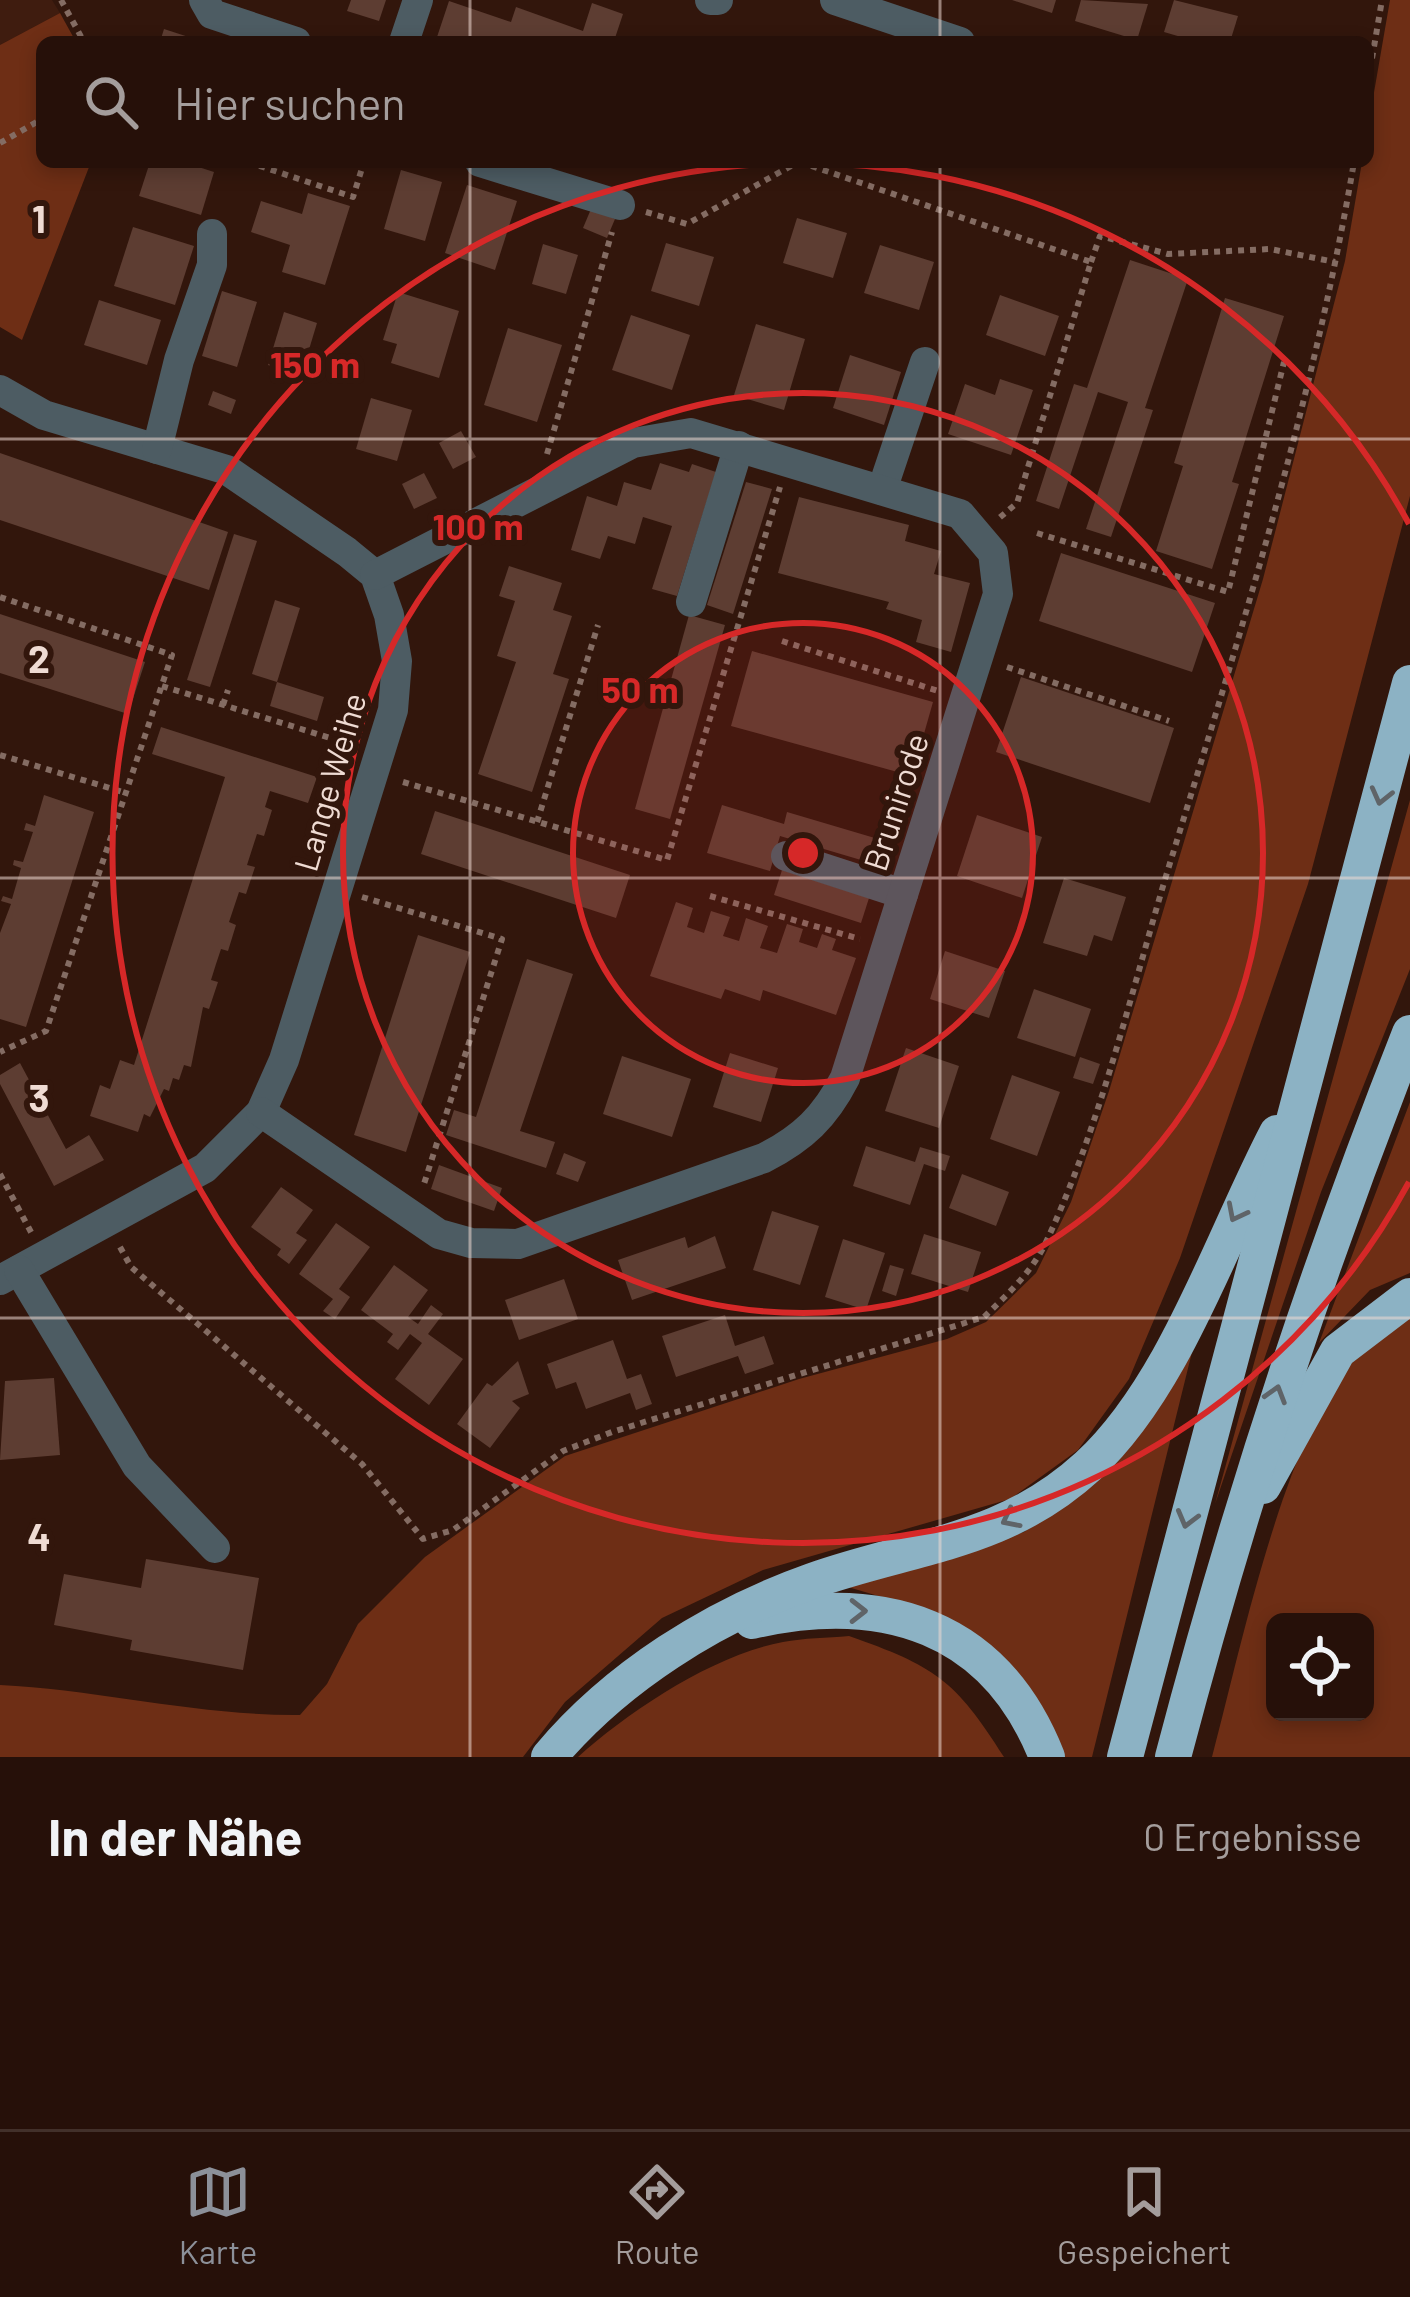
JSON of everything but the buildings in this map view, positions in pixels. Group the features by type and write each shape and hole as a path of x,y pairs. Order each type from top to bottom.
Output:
{"highway":[{"path":"1125,1757 1410,683"},
{"path":"1173,1757 1229,1546 1284,1369 1410,1034"},
{"path":"549,1757 609,1695 701,1633 814,1580 932,1550 1013,1520 1088,1466 1125,1425 1157,1375 1309,1072"},
{"path":"1229,1546 1338,1351 1410,1296"},
{"path":"701,1633 827,1611 880,1611 924,1623 974,1652 1016,1697 1047,1757"}],"street":[{"path":"204,0 212,14 278,36"},
{"path":"406,36 418,0"},
{"path":"835,0 942,36"},
{"path":"500,168 620,205"},
{"path":"158,449 179,360 212,265 212,234"},
{"path":"882,490 926,362"},
{"path":"0,390 44,415 227,470 262,490 375,575 634,442 692,433 960,514 980,534"},
{"path":"691,602 739,446"},
{"name":"Brunirode","path":"261,1112 439,1234 471,1243 518,1244 764,1158 797,1141 827,1112 845,1078 981,658 998,594 993,553 980,534"},
{"name":"Lange Weihe","path":"21,1269 205,1168 261,1112 284,1060 393,710 397,661 375,575"},
{"path":"786,856 903,894"},
{"path":"21,1269 137,1466 215,1548"}],"path":[{"path":"61,0 81,36"},
{"path":"1374,47 1382,0"},
{"path":"0,143 36,122"},
{"path":"266,168 352,197 362,168"},
{"path":"561,478 545,451 620,205 687,224 788,168"},
{"path":"817,168 1091,262"},
{"path":"980,534 1017,503 1100,236 1168,254 1270,249 1336,262"},
{"path":"1037,533 1228,592 1284,362"},
{"path":"162,686 538,822 667,860 788,461"},
{"path":"0,597 172,655 46,1031 0,1052"},
{"path":"538,822 598,625"},
{"path":"782,641 967,700"},
{"path":"981,658 1169,721"},
{"path":"223,705 228,689"},
{"path":"0,754 126,794"},
{"path":"336,889 502,939 413,1216"},
{"path":"710,896 887,946"},
{"path":"0,1174 21,1269"}],"shaded area":[{"path":"0,0 52,0 60,13 0,45"},
{"path":"1390,0 1410,0 1410,496 1308,884 1180,1258 1129,1379 1078,1450 1010,1499 763,1570 662,1618 565,1702 523,1757 0,1757 0,1685 300,1715 327,1684 358,1624 425,1557 565,1456 799,1379 947,1339 986,1322 1036,1273 1071,1202 1109,1091 1263,579 1345,261 1361,168 1374,168 1374,92"},
{"path":"60,13 73,36 36,36 36,168 89,168 22,340 0,327 0,45"},
{"path":"1410,800 1410,969 1321,1192 1215,1504"},
{"path":"1410,1102 1410,1273 1370,1290 1319,1343"},
{"path":"1410,1310 1410,1757 1212,1757 1287,1487 1332,1388 1376,1333"},
{"path":"1195,1340 1092,1757 1064,1757 929,1611 848,1587 1024,1532 1076,1495"},
{"path":"849,1636 940,1678 971,1709 1004,1757 578,1757 647,1704 729,1659 783,1642"}]}
